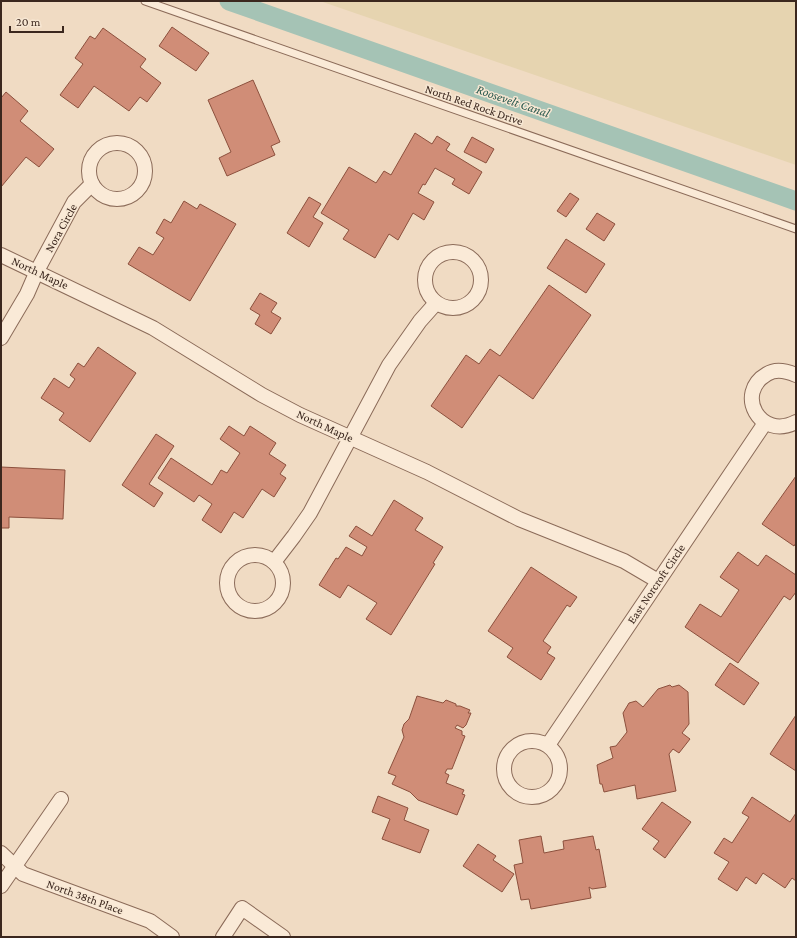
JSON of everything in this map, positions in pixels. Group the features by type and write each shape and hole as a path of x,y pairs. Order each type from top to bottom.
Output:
{"street":[{"path":"116,142 125,143 140,153 146,170 145,180 133,195 115,199 106,197 92,184 89,175 90,165 93,156 99,149 107,144 116,142"},
{"name":"Nora Circle","path":"1,338 26,294 74,202 92,184"},
{"path":"451,251 460,252 468,256 475,262 480,270 480,289 475,297 468,304 460,307 450,308 436,303 428,293 425,284 425,274 428,266 434,258 442,253 451,251"},
{"name":"North Maple","path":"1,255 153,328 262,395 300,415 427,472 519,519 624,561 658,581"},
{"path":"274,562 310,513 389,365 420,321 436,303"},
{"path":"796,375 787,371 778,370 769,373 761,377 755,384 752,393 752,403 760,420 777,427 787,427 796,422"},
{"name":"East Norcroft Circle","path":"548,745 765,423"},
{"path":"253,554 263,555 274,562 278,565 282,573 284,582 282,592 278,600 271,607 252,611 243,609 235,604 227,587 227,577 236,561 253,554"},
{"path":"535,741 548,745 555,751 561,768 559,778 555,786 548,793 539,797 520,795 512,789 507,782 504,773 504,763 508,755 513,747 521,742 535,741"},
{"path":"1,886 61,799"},
{"name":"North 38th Place","path":"1,854 23,874 150,921 172,937"},
{"path":"223,937 242,908 283,937"}],"lane":[{"name":"North Red Rock Drive","path":"145,1 796,229"}],"shaded area":[{"path":"320,1 796,1 796,165"}],"building":[{"path":"172,27 209,53 196,71 159,46"},
{"path":"103,28 146,59 140,67 161,83 147,102 140,97 129,111 94,86 78,108 60,95 83,64 75,58 90,36 95,39"},
{"path":"253,80 280,142 271,146 275,155 227,176 219,158 231,152 208,100"},
{"path":"6,92 28,111 20,121 54,149 39,167 26,157 1,187 1,98"},
{"path":"415,133 432,144 437,136 450,144 446,150 482,172 469,194 452,184 455,179 435,168 425,185 423,184 418,193 434,202 424,220 413,213 398,240 389,234 375,258 343,239 349,230 321,213 349,167 376,183 384,171 391,175"},
{"path":"472,137 494,149 486,163 464,152"},
{"path":"570,193 579,199 566,217 557,211"},
{"path":"309,197 321,204 313,217 323,223 309,247 287,233"},
{"path":"184,201 197,209 200,204 236,224 190,301 128,264 139,247 153,255 164,238 156,233 164,219 171,223"},
{"path":"597,213 615,224 604,241 586,229"},
{"path":"566,239 605,264 586,293 547,268"},
{"path":"549,285 591,315 533,399 499,375 462,428 431,406 466,355 479,364 490,349 500,356"},
{"path":"260,293 277,303 271,312 281,318 271,334 255,324 260,315 250,309"},
{"path":"98,347 136,373 90,442 59,420 64,413 41,398 54,378 69,388 75,379 70,375 78,363 84,367"},
{"path":"229,426 244,436 250,426 276,443 269,454 286,465 280,474 286,478 274,497 262,489 243,518 234,512 221,533 202,520 212,504 199,495 194,502 158,478 171,458 212,485 221,470 227,473 240,453 220,439"},
{"path":"156,434 174,446 149,484 163,493 154,507 122,485"},
{"path":"1,467 65,470 63,519 9,517 9,528 1,528"},
{"path":"796,476 796,543 794,546 762,524"},
{"path":"394,500 423,518 415,530 443,547 433,563 435,564 391,635 366,619 377,603 348,585 340,598 319,585 336,558 338,559 346,547 362,556 367,547 349,536 356,526 372,536"},
{"path":"738,552 758,566 766,555 796,575 796,592 790,600 784,596 738,663 685,627 700,604 721,617 739,590 720,577"},
{"path":"531,567 577,597 570,607 567,605 543,641 551,647 547,653 555,658 541,680 507,657 513,648 488,631"},
{"path":"730,663 759,683 744,705 715,685"},
{"path":"670,685 672,687 679,685 688,692 689,724 682,733 690,739 679,753 673,749 669,754 676,791 637,799 635,785 604,792 602,784 600,784 597,765 613,758 610,747 616,746 627,732 623,713 629,703 636,701 643,707 658,689"},
{"path":"417,696 443,703 446,700 456,704 456,706 470,710 468,713 471,713 466,725 463,728 457,725 455,728 462,731 462,735 465,736 452,769 447,769 445,773 449,775 446,783 464,790 462,794 465,795 457,815 418,800 410,792 392,784 396,776 388,773 404,737 402,730 404,724 409,719"},
{"path":"796,715 796,771 770,754"},
{"path":"378,796 408,808 404,820 429,830 420,853 382,839 390,819 372,812"},
{"path":"752,797 790,822 796,813 796,881 792,878 785,888 763,873 756,884 746,877 737,891 718,879 729,862 714,853 724,838 732,843 749,817 742,813"},
{"path":"662,802 691,822 665,858 653,849 659,841 642,829"},
{"path":"541,836 544,853 564,849 563,841 593,836 596,850 599,849 606,887 592,889 589,887 591,898 531,909 529,899 521,900 514,865 523,863 519,840"},
{"path":"478,844 496,856 493,860 514,874 502,892 463,866"}],"waterway":[{"name":"Roosevelt Canal","path":"229,1 796,201"}]}
